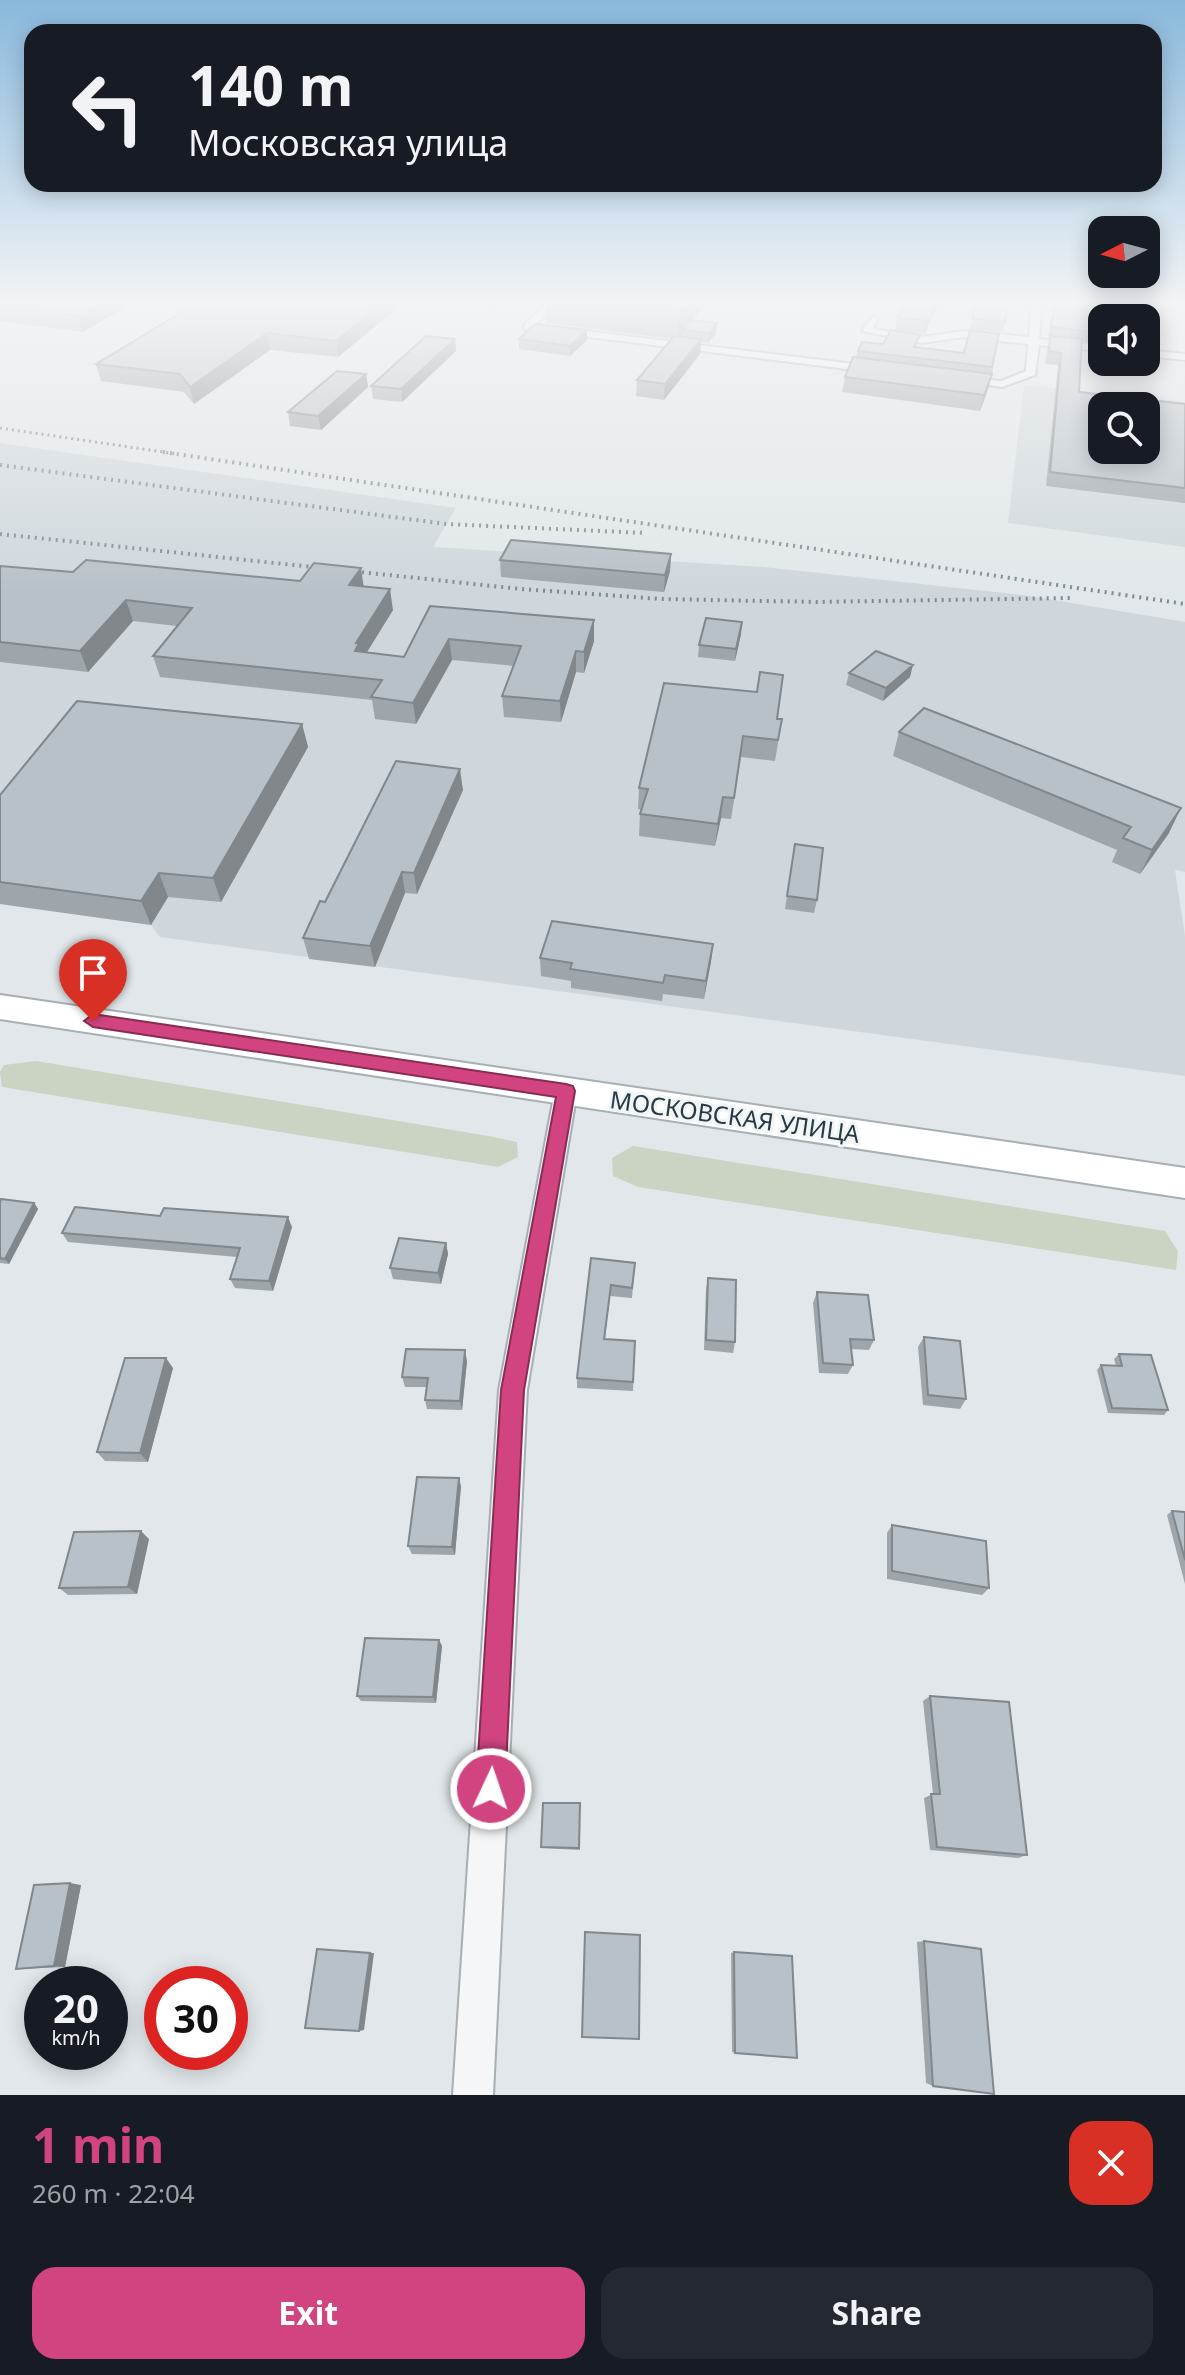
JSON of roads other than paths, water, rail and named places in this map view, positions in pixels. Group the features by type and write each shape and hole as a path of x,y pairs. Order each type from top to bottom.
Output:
{"main road":[{"name":"МОСКОВСКАЯ УЛИЦА","path":"0,1007 1185,1183"}],"street":[{"path":"473,2095 513,1390 566,1091"}],"railway":[{"path":"0,428 177,454"},
{"path":"163,452 1185,604"},
{"path":"0,465 446,524 645,533"},
{"path":"0,534 521,589 662,599 816,602 1070,598"}]}
